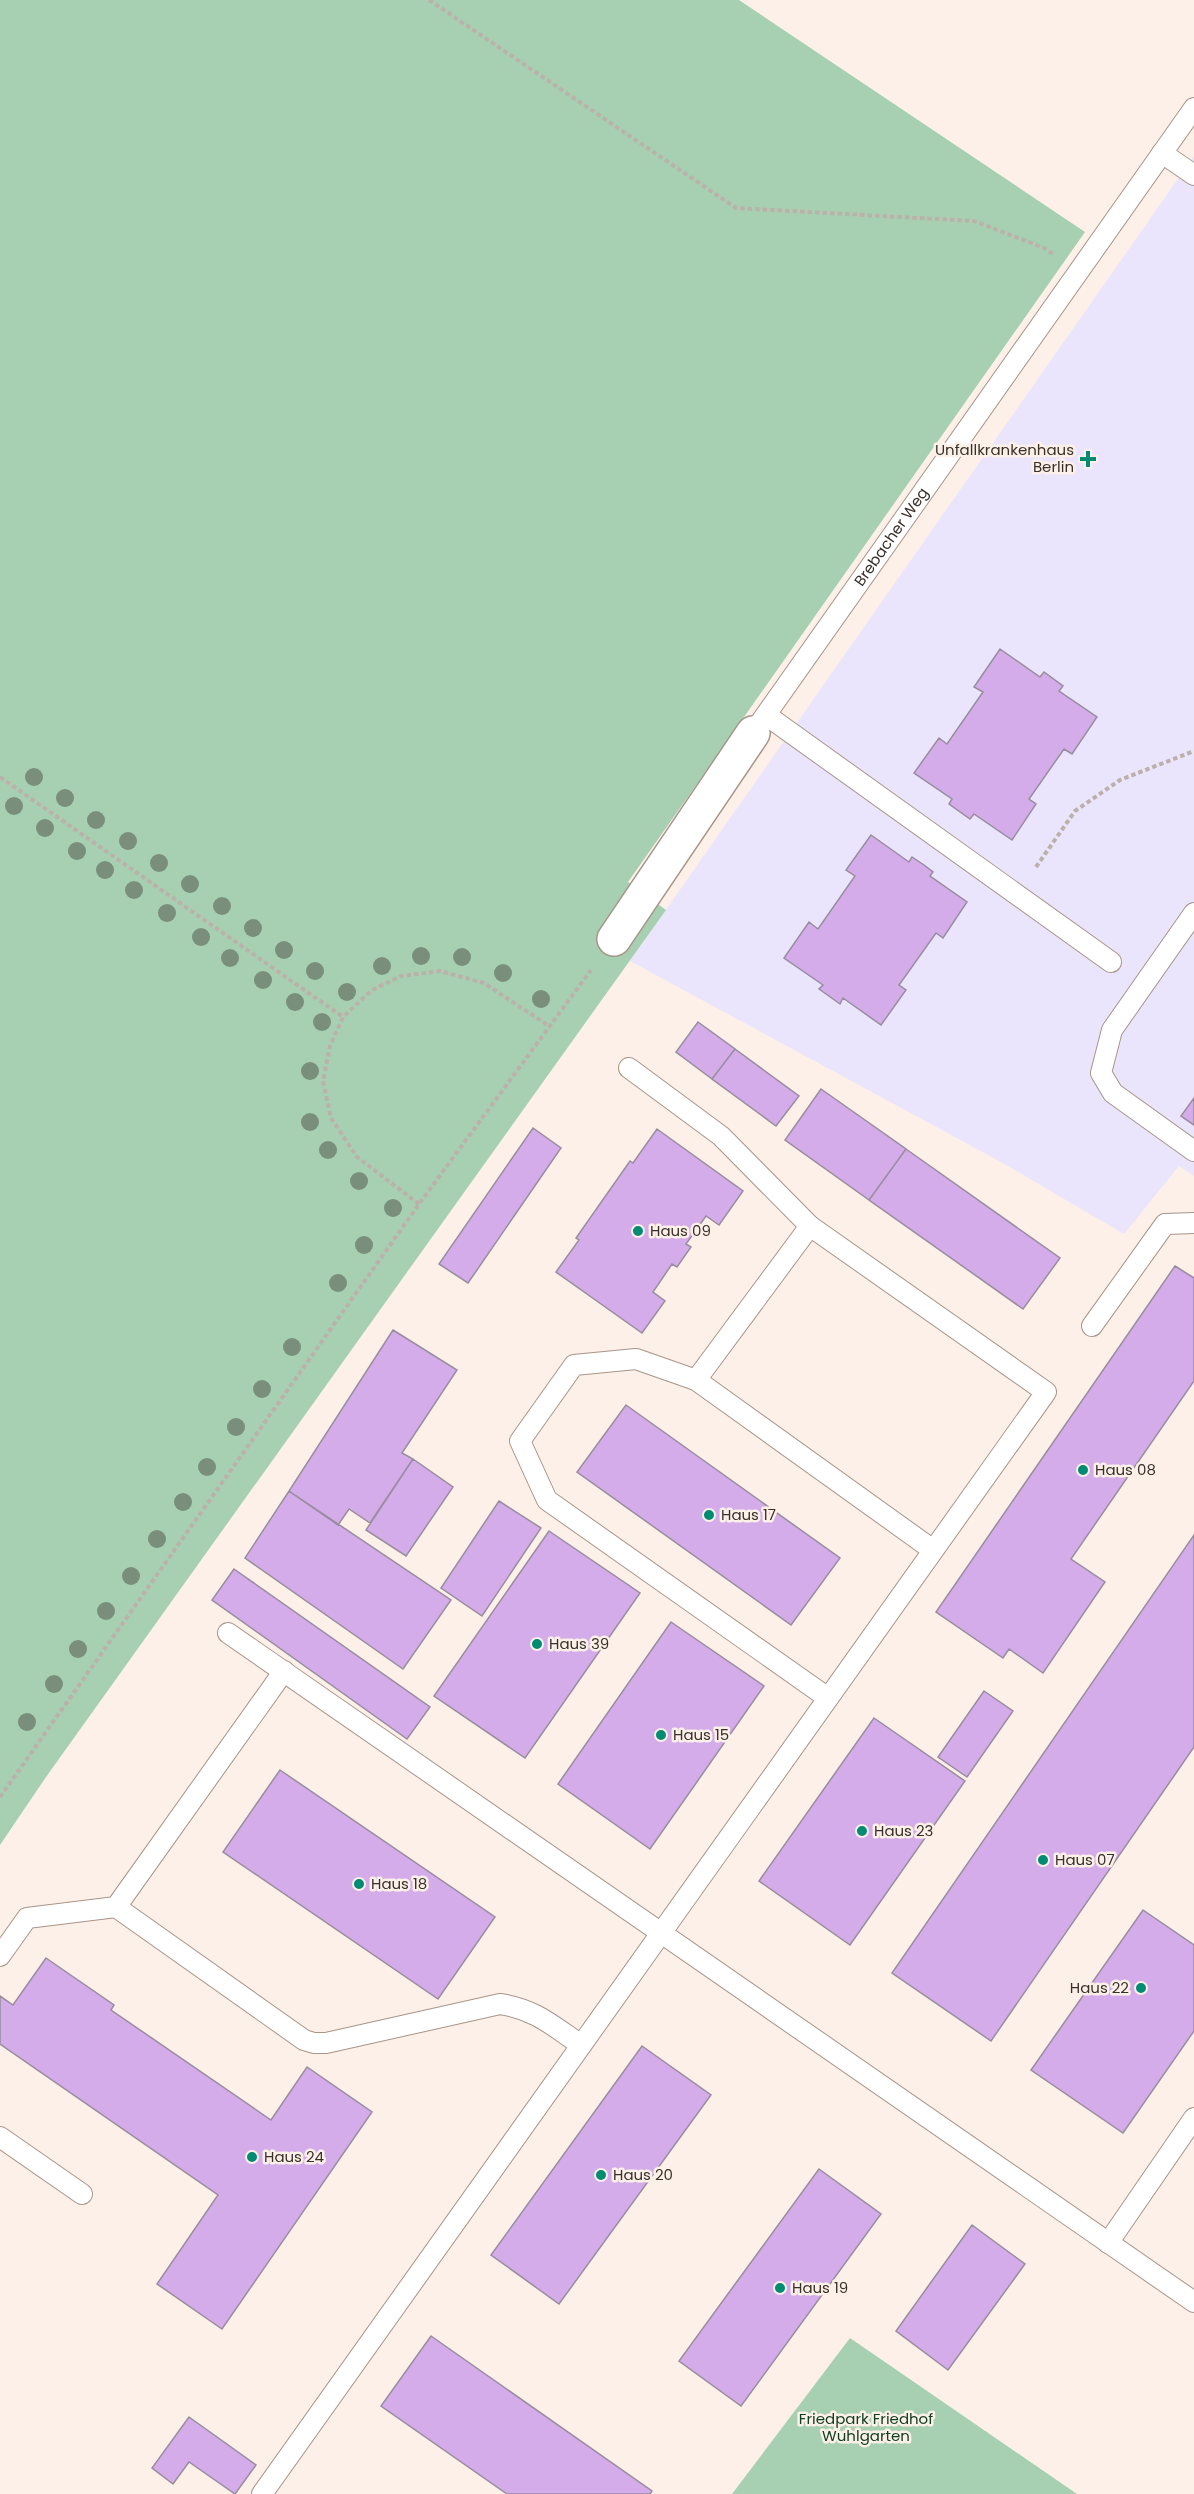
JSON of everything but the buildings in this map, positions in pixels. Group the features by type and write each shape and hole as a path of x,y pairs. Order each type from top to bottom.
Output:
{"street":[{"name":"Brebacher Weg","path":"614,939 759,724"}],"lane":[{"name":"Brebacher Weg","path":"759,724 1194,108"},
{"path":"1162,153 1194,175"},
{"path":"759,724 1017,894 1111,962"},
{"path":"1194,913 1112,1030 1101,1073 1113,1093 1194,1151"},
{"path":"262,2494 1046,1392 810,1226 722,1136 629,1068"},
{"path":"1092,1326 1165,1224 1194,1222"},
{"path":"696,1380 810,1226"},
{"path":"828,1698 547,1500 520,1441 574,1365 636,1359 696,1380 933,1550"},
{"path":"228,1633 1194,2302"},
{"path":"116,1907 284,1671"},
{"path":"0,1956 27,1918 116,1907 304,2040 314,2043 326,2043 500,2004 520,2007 535,2014 581,2045"},
{"path":"1108,2242 1194,2118"},
{"path":"0,2137 82,2194"}],"path":[{"path":"429,0 736,208 974,221 1044,248 1078,270"},
{"path":"1017,894 1075,811 1120,780 1194,751"},
{"path":"0,777 343,1017"},
{"path":"0,1797 419,1203 614,939"},
{"path":"419,1203 357,1157 331,1118 323,1081 330,1046 343,1017 372,990 401,976 440,971 484,983 549,1026"}],"shaded area":[{"name":"Unfallkrankenhaus Berlin","path":"1194,156 1194,1176 1179,1166 1124,1234 1001,1162 630,961"}],"green space":[{"path":"0,0 739,0 1085,232 628,882 666,910 46,1777 0,1845"},
{"name":"Friedpark Friedhof Wuhlgarten","path":"850,2338 1077,2494 732,2494"}],"place":[{"name":"Unfallkrankenhaus Berlin","path":"1088,459"},
{"name":"Haus 09","path":"638,1231"},
{"name":"Haus 08","path":"1083,1470"},
{"name":"Haus 17","path":"709,1515"},
{"name":"Haus 39","path":"537,1644"},
{"name":"Haus 15","path":"661,1735"},
{"name":"Haus 23","path":"862,1831"},
{"name":"Haus 07","path":"1043,1860"},
{"name":"Haus 18","path":"359,1884"},
{"name":"Haus 22","path":"1141,1988"},
{"name":"Haus 24","path":"252,2157"},
{"name":"Haus 20","path":"601,2175"},
{"name":"Haus 19","path":"780,2288"}]}
